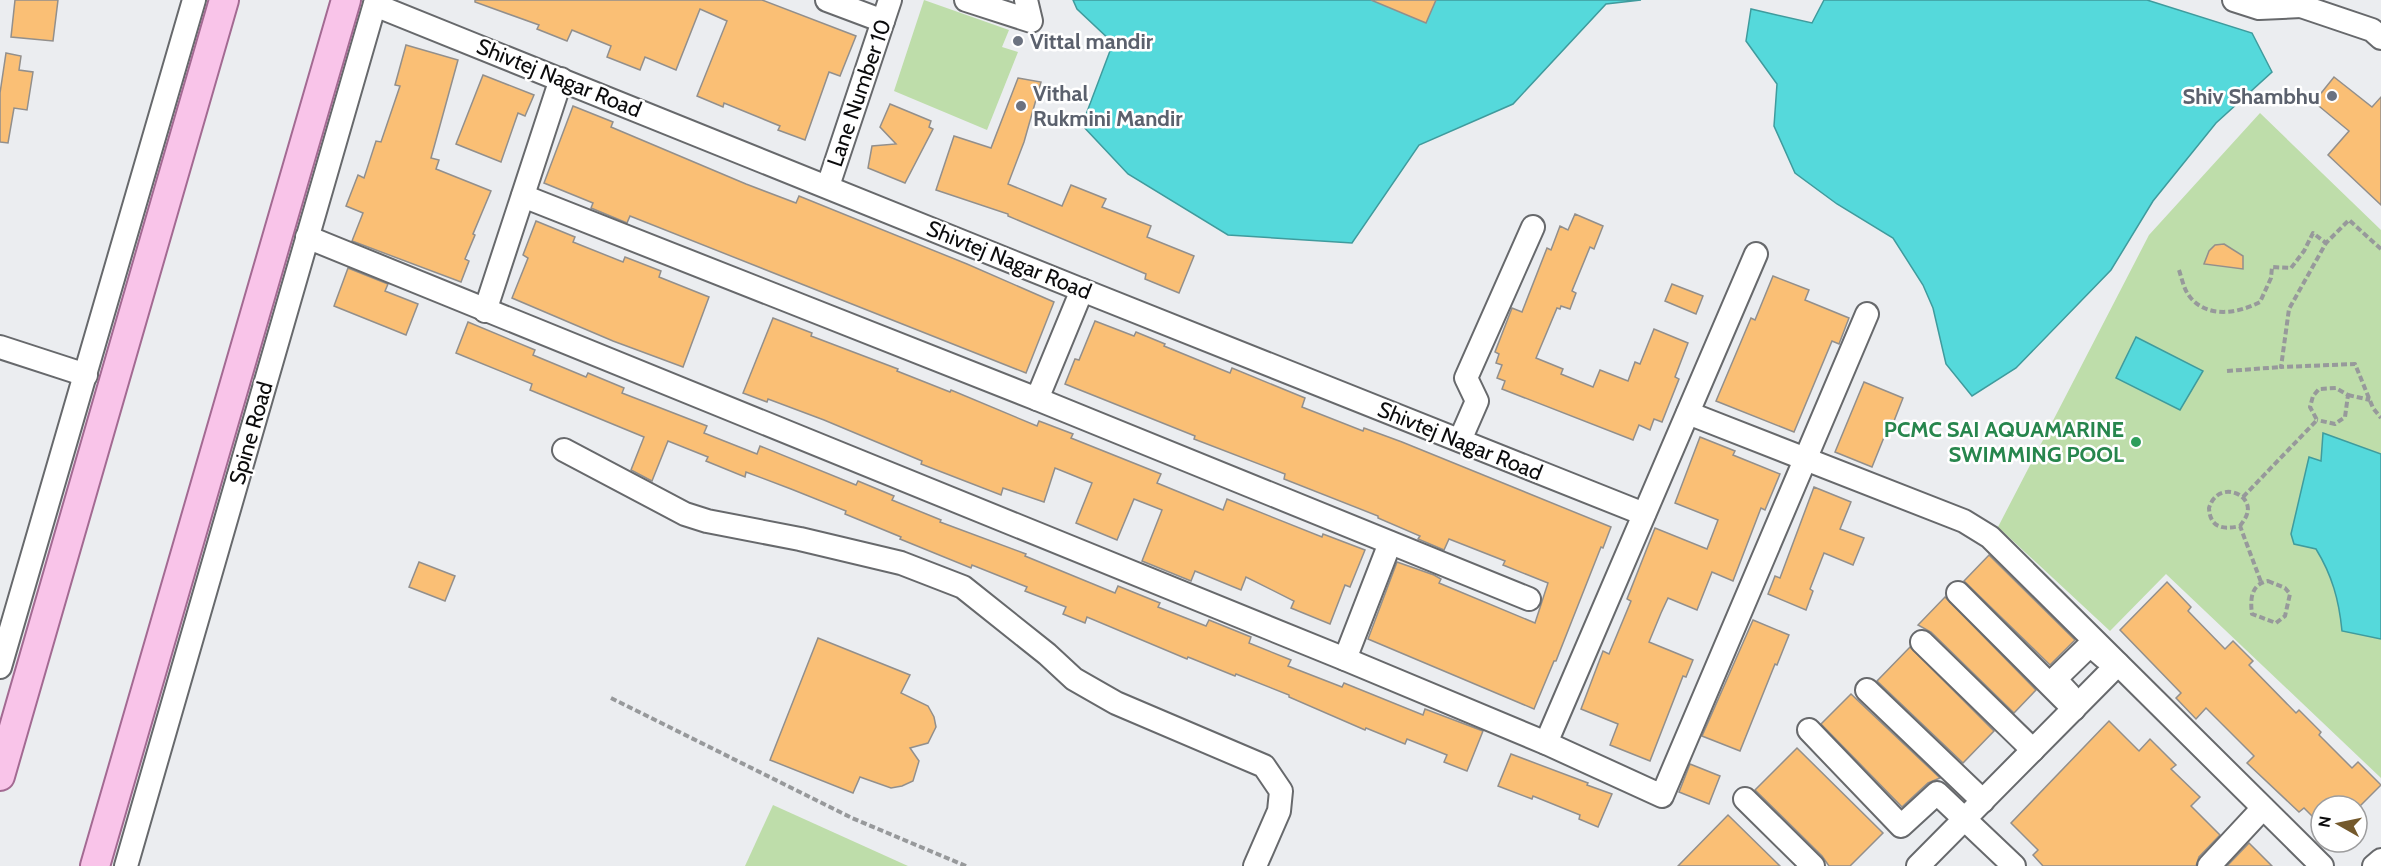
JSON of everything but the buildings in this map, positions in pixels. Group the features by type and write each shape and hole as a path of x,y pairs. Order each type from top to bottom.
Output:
{"main road":[{"path":"0,776 224,0"},
{"name":"Spine Road","path":"95,866 346,0"}],"street":[{"path":"0,667 5,629 86,375 194,0"},
{"path":"827,0 883,21"},
{"name":"Lane Number 10","path":"828,186 890,0"},
{"path":"966,0 1031,21 1026,0"},
{"path":"2234,0 2259,8 2296,3 2372,30 2381,38"},
{"name":"Shivtej Nagar Road","path":"375,2 1082,290 1644,514"},
{"name":"Spine Road","path":"126,866 375,2"},
{"path":"485,310 561,79"},
{"path":"523,196 1037,399 1529,599"},
{"path":"1460,440 1477,401 1466,378 1533,227"},
{"path":"307,237 1345,658 1546,743 1662,796 1867,314"},
{"path":"1546,743 1756,254"},
{"path":"1037,399 1082,290"},
{"path":"0,347 86,375"},
{"path":"1688,413 1964,521 1990,537 2116,666 2322,866"},
{"path":"564,450 685,514 707,521 800,539 901,563 963,587 1047,654 1074,679 1116,703 1264,766 1281,791 1279,811 1255,866"},
{"path":"1345,658 1390,543"},
{"path":"1963,593 2055,679 2076,706 1963,593"},
{"path":"1922,642 2033,750"},
{"path":"2055,679 2090,645 2116,666"},
{"path":"1918,866 2116,666"},
{"path":"1867,690 1983,801"},
{"path":"1809,730 1902,826 1937,793 1966,818 2014,866"},
{"path":"1745,799 1813,866"},
{"path":"2209,866 2263,808"},
{"path":"2374,866 2381,860"}],"path":[{"path":"2282,367 2289,309 2326,243 2349,220 2381,249"},
{"path":"2179,270 2190,298 2202,306 2220,312 2240,311 2260,302 2271,278 2272,267 2291,268 2304,251 2313,233 2326,243"},
{"path":"2227,371 2355,364 2370,400 2381,418"},
{"path":"2348,395 2345,417 2335,424 2317,420 2310,407 2313,396 2319,389 2336,388 2348,395 2370,400"},
{"path":"2243,497 2317,420"},
{"path":"2221,492 2238,494 2243,497 2248,507 2240,526 2229,529 2218,527 2213,522 2209,508 2215,495 2221,492"},
{"path":"2240,526 2261,582"},
{"path":"2261,582 2276,583 2290,594 2285,616 2276,623 2252,614 2250,600 2254,588 2261,582"},
{"path":"611,698 852,818 966,866"}],"green space":[{"path":"924,0 1009,30 1002,47 1018,52 987,130 894,91"},
{"path":"2260,113 2381,230 2381,778 2166,574 2110,631 1998,527 2149,235"},
{"path":"773,805 908,866 745,866"}],"water":[{"path":"1073,0 1641,0 1606,4 1513,104 1419,145 1352,243 1228,235 1128,174 1082,125 1113,43 1077,9"},
{"path":"1824,0 2147,0 2252,33 2272,72 2216,123 2153,201 2111,270 2016,368 1972,396 1946,364 1933,308 1923,285 1893,238 1837,204 1795,173 1774,126 1777,84 1746,41 1751,9 1812,23"},
{"path":"2136,337 2203,371 2180,410 2116,378"},
{"path":"2323,433 2381,454 2381,639 2342,631 2334,588 2322,559 2316,549 2294,544 2291,534 2309,457 2321,461"}],"place":[{"name":"Vittal mandir","path":"1018,41"},
{"name":"Shiv Shambhu","path":"2332,96"},
{"name":"Vithal Rukmini Mandir","path":"1021,106"},
{"name":"PCMC SAI AQUAMARINE SWIMMING POOL","path":"2136,442"}]}
